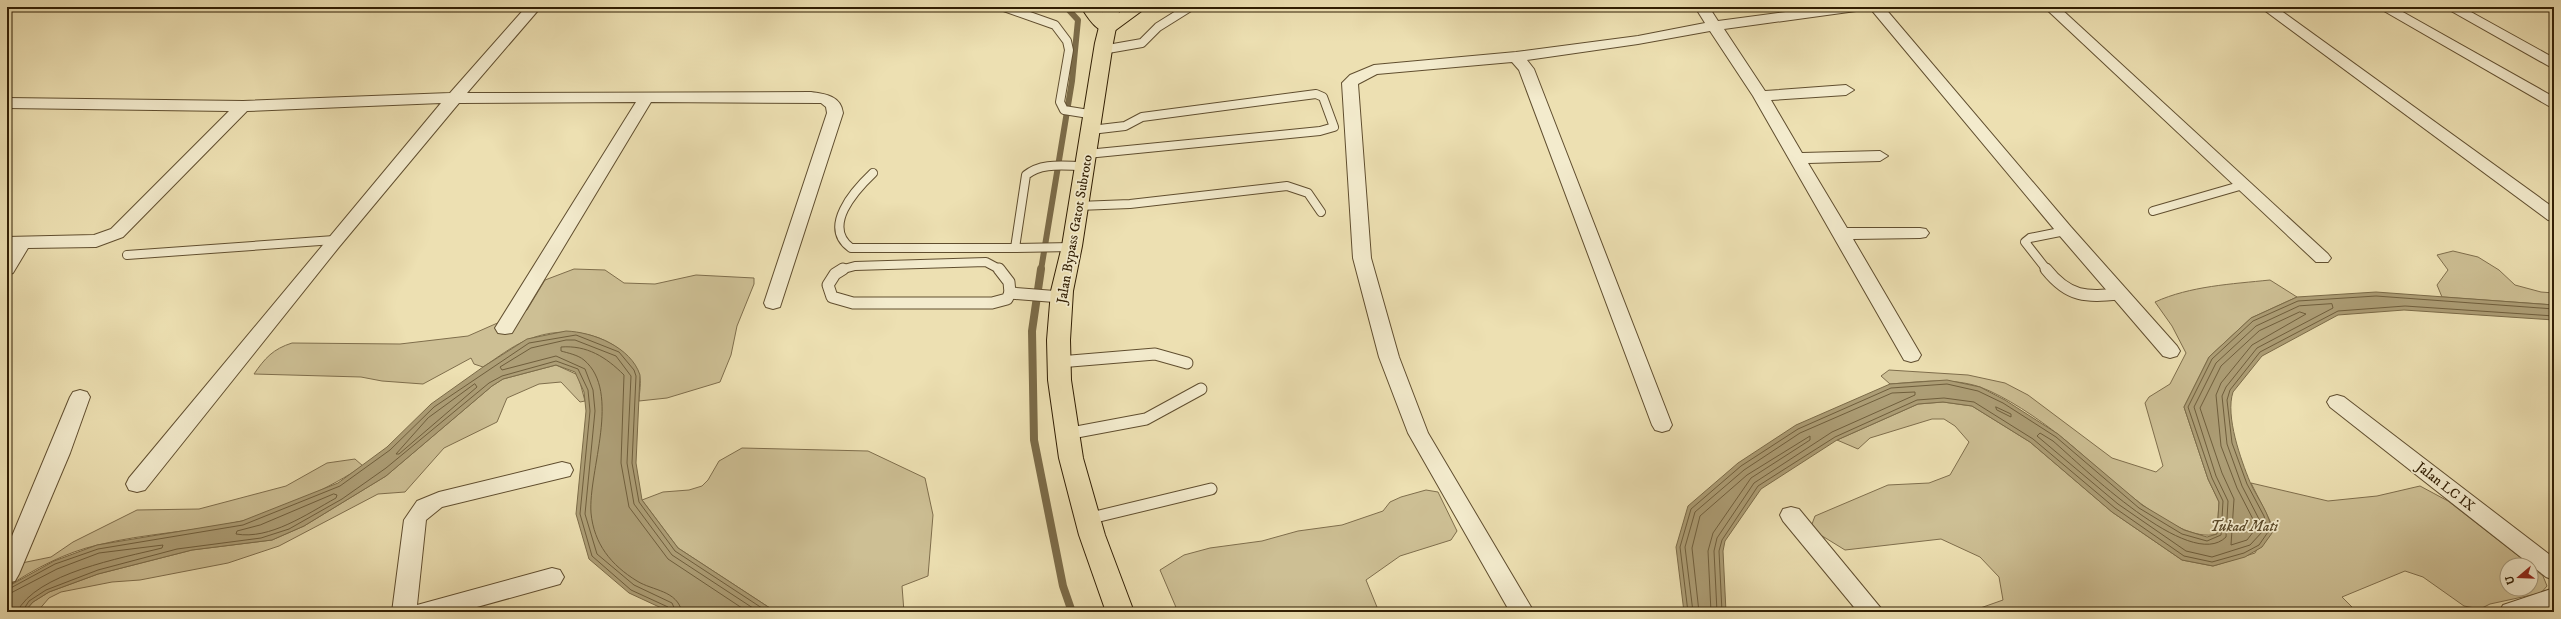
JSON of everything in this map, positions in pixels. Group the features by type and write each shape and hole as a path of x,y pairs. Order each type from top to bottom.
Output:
{"main road":[{"path":"1089,7 1107,28 1139,7"},
{"name":"Jalan Bypass Gatot Subroto","path":"1112,7 1102,50 1093,122 1072,247 1061,297 1059,362 1065,434 1087,519 1120,612"}],"street":[{"path":"136,484 334,240 452,98 534,7"},
{"path":"1702,7 1712,26 1761,96 1842,234 1910,355"},
{"path":"1522,612 1418,433 1389,357 1362,258 1350,83 1355,78 1374,70 1516,57 1638,40 1712,26 1856,7"},
{"path":"1876,7 2065,231 2170,351"},
{"path":"2051,7 2322,258"},
{"path":"2267,7 2554,216"},
{"path":"2384,7 2554,104"},
{"path":"2451,7 2554,64"},
{"path":"1516,57 1526,69 1662,425"},
{"path":"1761,96 1846,90"},
{"path":"7,103 243,106 452,98 811,97 826,99 834,105 835,113 773,303"},
{"path":"505,328 646,98"},
{"path":"7,270 15,243 96,241 117,232 243,106"},
{"path":"1797,158 1880,156"},
{"path":"1842,234 1920,233"},
{"path":"7,574 59,453 80,396"},
{"name":"Jalan LC IX","path":"2337,402 2554,571"},
{"path":"404,612 415,520 419,512 427,504 562,470"},
{"path":"1791,515 1872,612"},
{"path":"424,612 552,577"},
{"path":"2511,612 2554,598"}],"lane":[{"path":"1004,7 1054,25 1067,41 1069,50 1060,102 1064,110 1093,122 1125,126 1134,124 1142,117 1316,94 1323,97 1334,127 1320,131 1086,160 1043,167 1030,171 1026,175 1015,248"},
{"path":"1102,50 1134,46 1142,43 1158,27 1190,7"},
{"path":"873,173 854,191 842,215 840,236 844,246 851,248 1072,247"},
{"path":"2153,211 2243,185"},
{"path":"1078,206 1130,204 1287,186 1302,189 1313,195 1321,212"},
{"path":"2065,231 2030,238 2025,242 2057,282 2076,294 2087,296 2120,294"},
{"path":"127,255 334,240"},
{"path":"986,262 1004,272 1011,286 1010,293 1006,299 992,303 853,303 832,297 828,285 832,275 838,270 854,266 986,262"},
{"path":"1010,293 1061,297"},
{"path":"1059,362 1155,354 1187,363"},
{"path":"1065,434 1146,419 1201,389"},
{"path":"1087,519 1211,489"}],"shaded area":[{"path":"2453,251 2478,257 2499,270 2515,285 2541,292 2554,293 2554,305 2442,297 2437,285 2448,270 2437,255"},
{"path":"574,269 605,270 624,283 655,284 696,275 754,278 754,284 737,326 731,355 720,382 667,398 639,401 640,377 630,360 619,349 605,341 590,335 575,332 558,332 527,340 510,349 483,367 474,364 471,358 423,384 382,381 361,377 254,374 270,355 285,345 292,343 400,344 468,336 527,310 545,280"},
{"path":"2270,280 2297,297 2251,318 2209,357 2184,407 2208,479 2219,502 2217,534 2199,534 2179,527 2157,515 2113,482 2052,429 2022,408 1990,391 1969,384 1946,381 1890,384 1881,376 1889,370 1968,375 2005,383 2028,395 2112,458 2156,472 2163,466 2145,403 2149,397 2170,384 2186,353 2172,326 2155,302 2182,292 2197,289 2226,284"},
{"path":"556,365 578,375 585,401 580,402 561,382 539,384 507,398 497,422 444,448 405,492 378,494 279,546 228,563 140,580 112,582 61,592 49,598 37,612 24,612 33,602 49,592 98,574 192,550 272,540 304,526 386,476 492,386 503,379"},
{"path":"1943,402 1972,406 2030,442 2112,512 2182,560 2213,566 2255,553 2271,523 2251,483 2328,501 2377,496 2420,486 2448,501 2520,557 2499,557 2499,597 2522,597 2490,604 2480,609 2464,606 2423,577 2405,571 2342,597 2357,612 1969,612 2003,600 1999,577 1980,557 1941,539 1845,550 1819,534 1812,524 1815,516 1888,485 1929,483 1950,475 1969,442 1955,426 1944,419 1932,419 1870,438 1858,449 1837,440 1918,404"},
{"path":"742,448 868,451 925,478 933,515 928,576 902,586 904,612 776,612 678,548 642,500 663,492 689,490 702,486 708,480 719,461"},
{"path":"355,459 363,466 321,490 272,512 224,525 116,541 86,548 51,562 7,587 7,566 51,557 73,542 137,510 199,509 286,486 327,463"},
{"path":"1426,490 1438,492 1457,531 1451,540 1400,556 1366,580 1379,612 1178,612 1160,570 1184,555 1210,548 1262,541 1298,531 1342,525 1383,511 1390,502 1401,497"},
{"path":"2539,573 2543,576 2547,586 2539,593"}],"water":[{"name":"Tukad Mati","path":"2376,292 2554,305 2554,320 2404,310 2338,315 2262,356 2233,392 2231,402 2232,425 2242,462 2253,489 2269,519 2272,533 2262,547 2245,557 2213,566 2182,560 2112,512 2030,442 1972,406 1943,402 1918,404 1837,440 1761,489 1725,541 1723,551 1726,612 1684,612 1676,547 1688,506 1738,463 1796,425 1890,384 1947,380 1980,387 2005,400 2058,434 2142,505 2184,530 2207,537 2217,534 2219,502 2208,479 2184,407 2209,357 2251,318 2297,297"},
{"path":"566,331 588,334 610,343 628,356 640,375 636,463 642,500 678,548 776,612 670,612 629,593 589,559 576,514 586,411 584,392 575,372 556,365 503,379 492,386 386,476 304,526 272,540 192,550 98,574 49,592 33,602 24,612 7,612 7,587 54,561 97,545 242,521 338,483 387,447 431,404 483,367 527,339"}],"waterway":[{"path":"1041,270 1072,81 1078,20 1066,7"},
{"path":"1041,269 1032,331 1034,440 1063,586 1072,612"}]}
